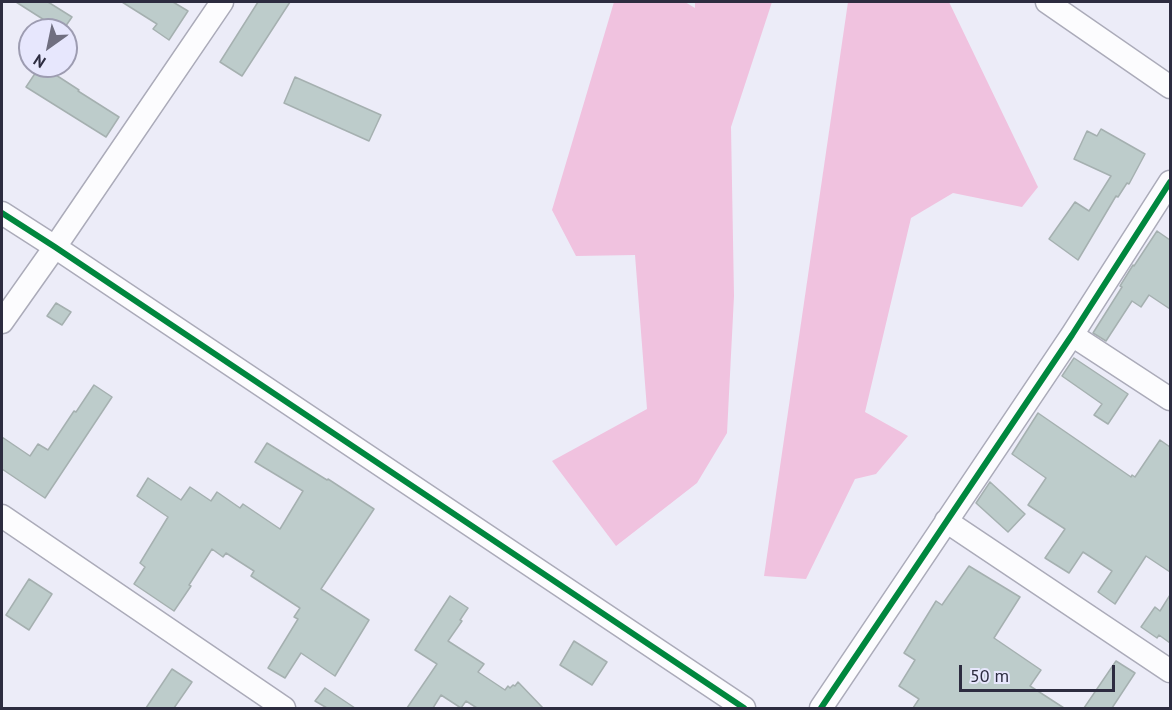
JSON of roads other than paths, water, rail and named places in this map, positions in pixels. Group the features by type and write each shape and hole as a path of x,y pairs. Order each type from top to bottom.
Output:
{"street":[{"path":"2,322 222,2"},
{"path":"1047,2 1170,87"},
{"path":"821,708 1072,335 1170,182"},
{"path":"2,213 744,708"},
{"path":"1072,335 1170,399"},
{"path":"2,516 284,708"},
{"path":"946,521 1170,671"}]}
